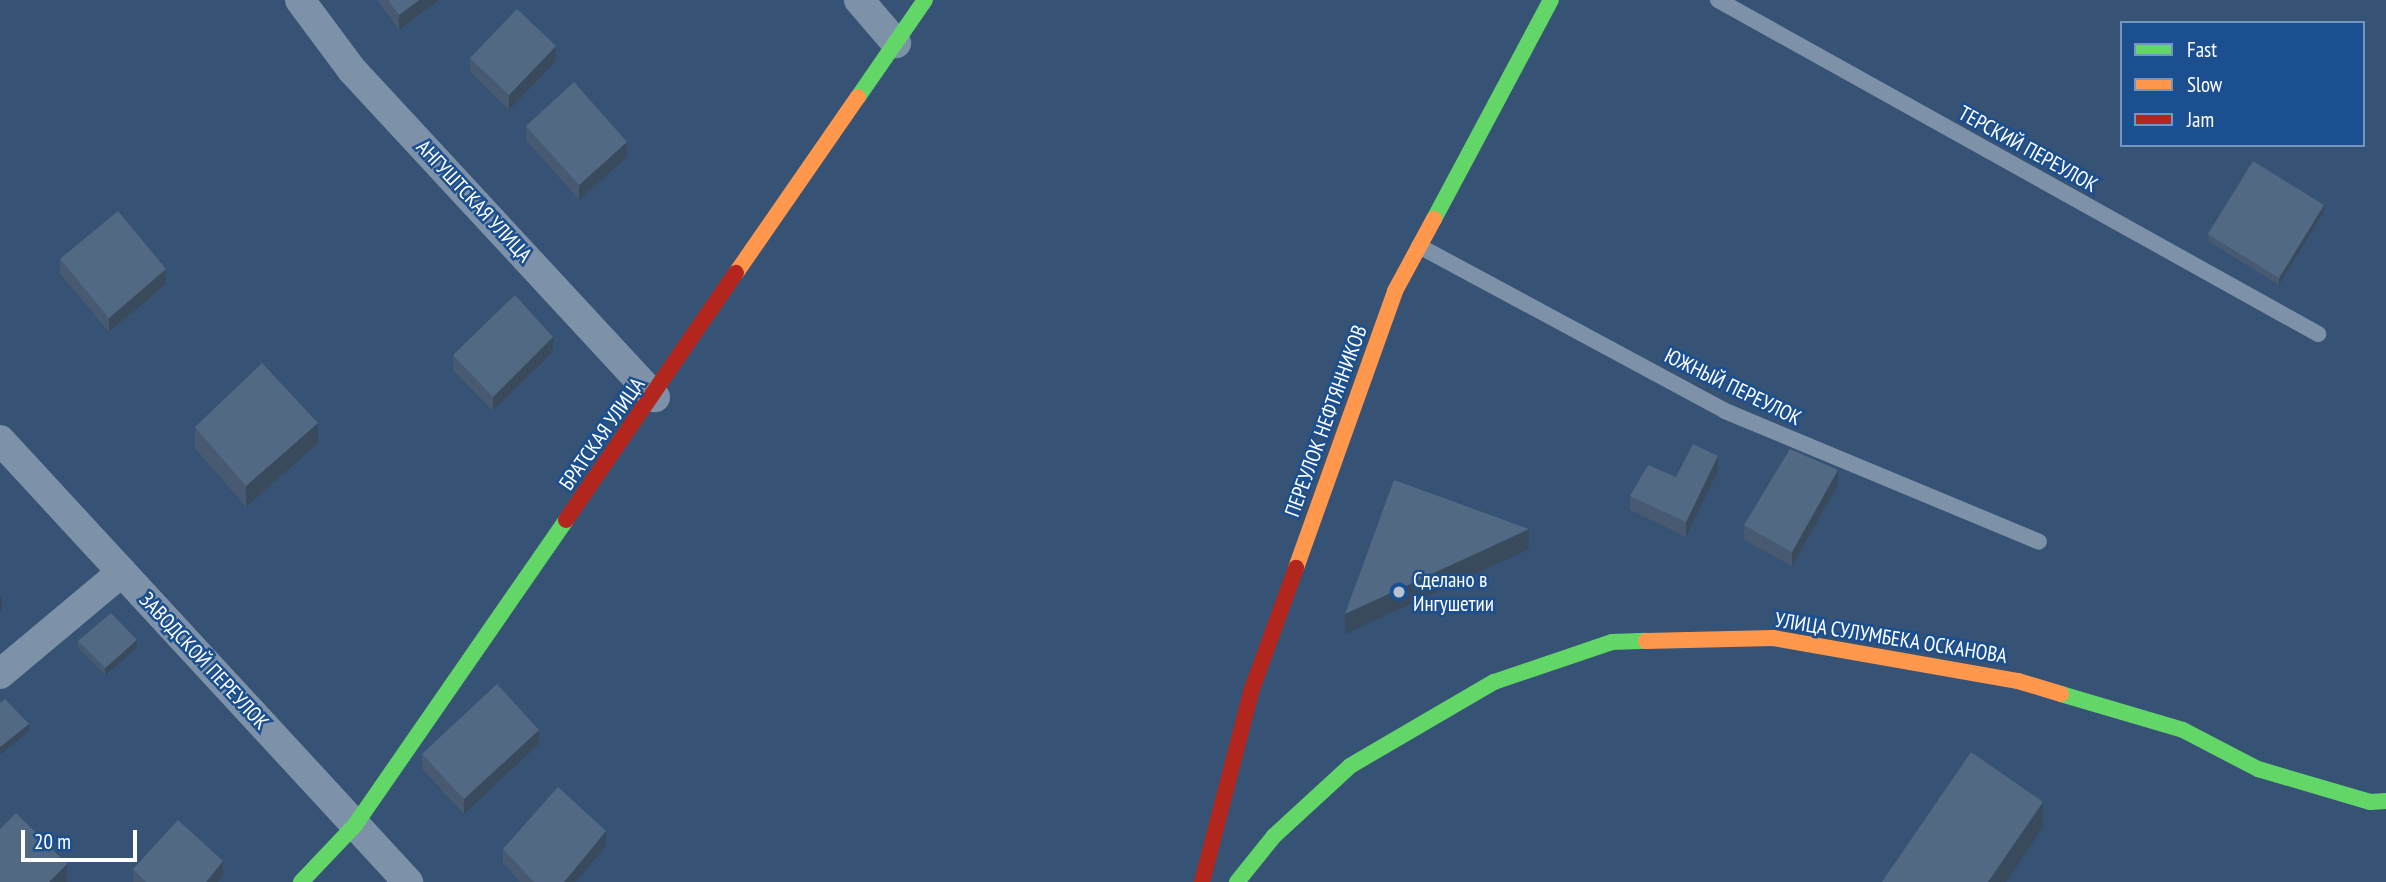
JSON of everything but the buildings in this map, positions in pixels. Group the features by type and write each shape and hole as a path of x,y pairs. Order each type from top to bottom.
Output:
{"street":[{"name":"АНГУШТСКАЯ УЛИЦА","path":"300,0 352,70 655,397"},
{"path":"859,0 896,43"},
{"name":"БРАТСКАЯ УЛИЦА","path":"301,882 355,825 655,397 925,0"},
{"name":"ПЕРЕУЛОК НЕФТЯННИКОВ","path":"1202,882 1252,689 1395,291 1551,0"},
{"name":"ЗАВОДСКОЙ ПЕРЕУЛОК","path":"0,440 408,882"},
{"path":"0,674 122,572"},
{"name":"УЛИЦА СУЛУМБЕКА ОСКАНОВА","path":"1237,882 1274,836 1350,766 1494,682 1612,642 1773,638 2018,681 2183,730 2259,769 2370,802 2386,801"}],"lane":[{"name":"ТЕРСКИЙ ПЕРЕУЛОК","path":"1718,0 2318,334"},
{"name":"ЮЖНЫЙ ПЕРЕУЛОК","path":"1419,246 1725,411 2039,542"}],"traffic: fast":[{"path":"858,97 925,0"},
{"path":"1434,219 1551,0"},
{"path":"301,882 355,825 566,520"},
{"path":"1237,882 1274,836 1350,766 1494,682 1612,642 1646,641"},
{"path":"2061,694 2183,730 2258,769 2370,802 2386,801"}],"traffic: slow":[{"path":"736,273 858,97"},
{"path":"1296,568 1395,291 1434,219"},
{"path":"1646,641 1773,638 2018,681 2061,694"}],"traffic: jam":[{"path":"566,520 736,273"},
{"path":"1202,882 1252,689 1296,568"}],"place":[{"name":"Сделано в Ингушетии","path":"1399,592"}]}
